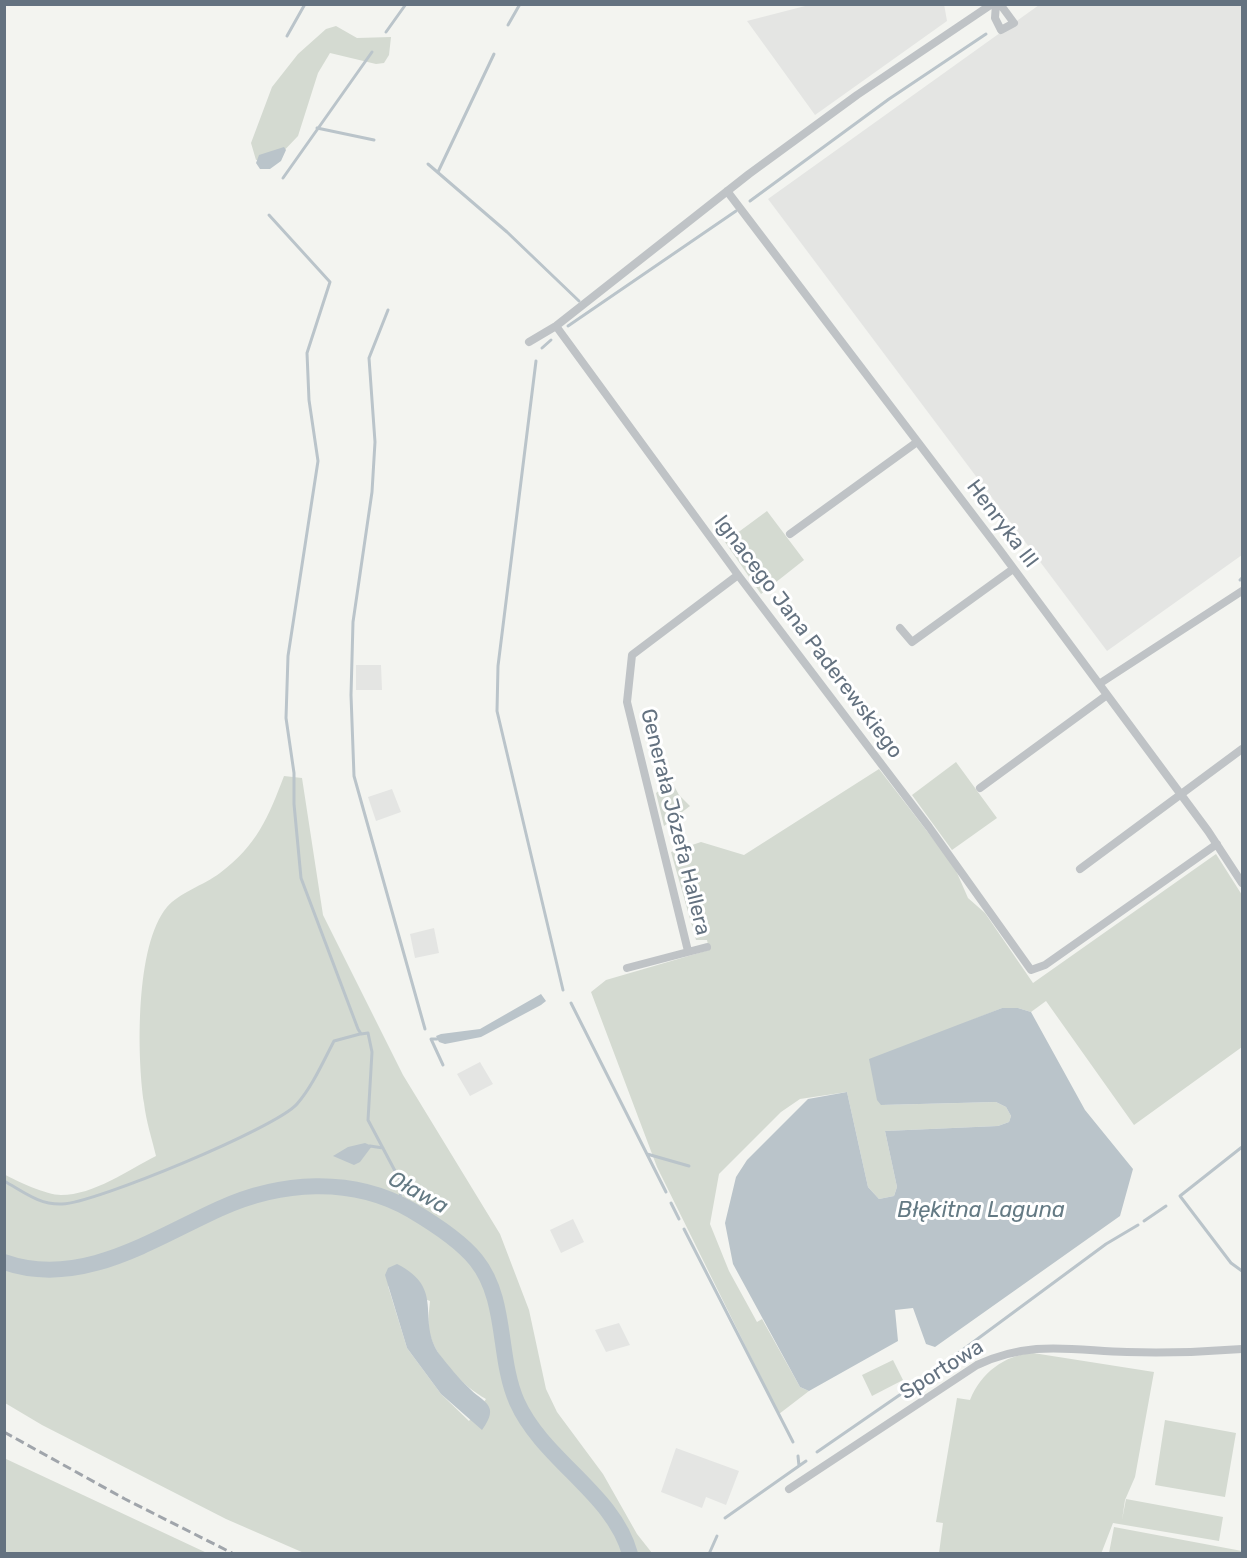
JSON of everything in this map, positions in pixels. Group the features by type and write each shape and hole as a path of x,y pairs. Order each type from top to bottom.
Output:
{"street":[{"path":"529,342 556,326 727,191 857,95 996,4"},
{"name":"Henryka III","path":"727,191 1099,684 1242,881"},
{"name":"Ignacego Jana Paderewskiego","path":"556,326 738,575 929,827 1030,970 1046,965 1217,844"},
{"path":"790,534 917,442"},
{"path":"900,628 912,642 1013,569"},
{"name":"Generała Józefa Hallera","path":"688,951 627,702 632,655 738,575"},
{"path":"1099,684 1242,591"},
{"path":"980,788 1107,695"},
{"path":"1080,869 1242,749"},
{"path":"627,968 708,947"},
{"name":"Sportowa","path":"789,1489 977,1365 999,1356 1046,1347 1129,1352 1242,1349"}],"shaded area":[{"path":"944,4 947,21 815,115 747,21 809,5"},
{"path":"1039,5 1242,5 1242,555 1107,651 768,199"},
{"path":"336,26 357,38 391,37 389,55 384,63 376,64 330,53 318,73 298,136 277,158 256,160 251,143 272,87 298,54 326,29"},
{"path":"767,511 804,560 761,594 725,542"},
{"path":"356,665 381,665 382,690 356,690"},
{"path":"956,762 997,818 952,850 912,795"},
{"path":"879,769 954,866 968,898 985,913 1033,983 1216,854 1242,895 1242,1047 1134,1125 1046,1001 1031,1012 1018,1008 1002,1008 920,1041 881,1105 996,1102 1006,1107 1011,1116 1009,1122 998,1126 885,1131 897,1187 894,1196 879,1199 868,1187 847,1092 800,1099 781,1112 719,1174 710,1224 729,1271 757,1322 762,1319 800,1387 809,1391 779,1414 657,1167 591,992 606,980 709,950 707,940 696,940 671,852 701,842 744,855"},
{"path":"284,776 302,778 323,915 403,1075 500,1234 529,1310 546,1389 557,1412 603,1474 637,1534 652,1553 304,1553 226,1519 42,1425 5,1403 4,1174 48,1193 73,1194 98,1186 156,1156 145,1110 140,1058 141,1002 149,947 157,924 167,907 178,897 220,873 243,852 260,830","holes":["388,1286 430,1301 429,1331 439,1354 460,1380 486,1399 469,1421 441,1394 407,1348"]},
{"path":"672,782 679,795 690,806 664,826 656,793"},
{"path":"392,789 401,812 376,821 368,797"},
{"path":"434,928 439,953 415,958 410,934"},
{"path":"480,1062 493,1084 470,1096 457,1074"},
{"path":"573,1219 584,1242 561,1253 550,1230"},
{"path":"619,1323 630,1345 606,1352 595,1330"},
{"path":"1033,1353 1154,1372 1135,1477 1125,1500 1122,1520 1126,1499 1223,1517 1219,1541 1113,1523 1101,1554 939,1553 943,1523 936,1522 957,1398 970,1400 980,1382 995,1367 1012,1357"},
{"path":"893,1360 903,1380 872,1396 862,1375"},
{"path":"1165,1420 1236,1433 1225,1497 1155,1485"},
{"path":"676,1448 739,1471 726,1505 706,1497 702,1508 661,1492"},
{"path":"4,1458 21,1466 207,1553 5,1553"},
{"path":"1114,1527 1242,1551 1242,1553 1109,1553"}],"water":[{"path":"284,147 286,150 281,161 270,169 260,169 256,163 259,155"},
{"path":"541,994 546,1001 541,1005 481,1037 445,1044 439,1042 436,1036 480,1029"},
{"name":"Błękitna Laguna","path":"1002,1008 1018,1008 1031,1012 1085,1110 1133,1169 1120,1216 935,1347 926,1344 913,1308 895,1310 898,1341 809,1391 800,1387 733,1264 725,1223 736,1177 747,1160 808,1099 847,1092 868,1187 879,1199 894,1196 897,1187 885,1131 998,1126 1009,1122 1011,1116 1006,1107 996,1102 881,1105 877,1100 869,1059"},
{"path":"365,1143 372,1146 360,1162 354,1165 333,1156 348,1147"},
{"path":"397,1264 412,1274 421,1284 426,1295 433,1342 440,1355 461,1380 488,1405 490,1415 482,1430 441,1394 407,1348 385,1275 388,1268"}],"waterway":[{"path":"287,36 305,4"},
{"path":"386,32 406,4"},
{"path":"508,25 520,4"},
{"path":"750,201 889,99 986,34"},
{"path":"283,178 372,52"},
{"path":"438,172 494,54"},
{"path":"317,128 374,140"},
{"path":"428,164 507,232 579,301"},
{"path":"568,326 736,211"},
{"path":"269,215 330,282 307,353 309,400 318,461 288,656 286,718 294,773 294,804 301,878 358,1029 361,1034 368,1033 372,1052 368,1120 403,1186 398,1203"},
{"path":"388,310 369,358 375,442 372,492 353,622 351,695 354,776 425,1029"},
{"path":"542,348 551,340"},
{"path":"536,361 498,666 497,711 563,990"},
{"path":"571,1003 666,1192"},
{"path":"4,1181 39,1200 62,1204 110,1191 184,1163 256,1130 282,1115 297,1104 302,1097 334,1041 360,1034"},
{"path":"437,1039 431,1039 443,1065"},
{"path":"370,1146 383,1148"},
{"path":"1242,1147 1180,1196 1231,1263 1242,1271"},
{"path":"647,1154 689,1166"},
{"name":"Oława","path":"4,1262 32,1269 60,1269 88,1265 142,1246 242,1200 291,1188 340,1187 388,1199 437,1226 476,1260 493,1293 511,1385 517,1402 543,1442 609,1513 622,1533 630,1554"},
{"path":"671,1203 679,1219"},
{"path":"1144,1221 1166,1206"},
{"path":"817,1452 930,1374 1106,1244 1138,1225"},
{"path":"684,1229 793,1442"},
{"path":"798,1456 799,1466"},
{"path":"725,1518 806,1461"},
{"path":"709,1554 717,1536"}],"railway":[{"path":"4,1432 125,1499 234,1554"}]}
